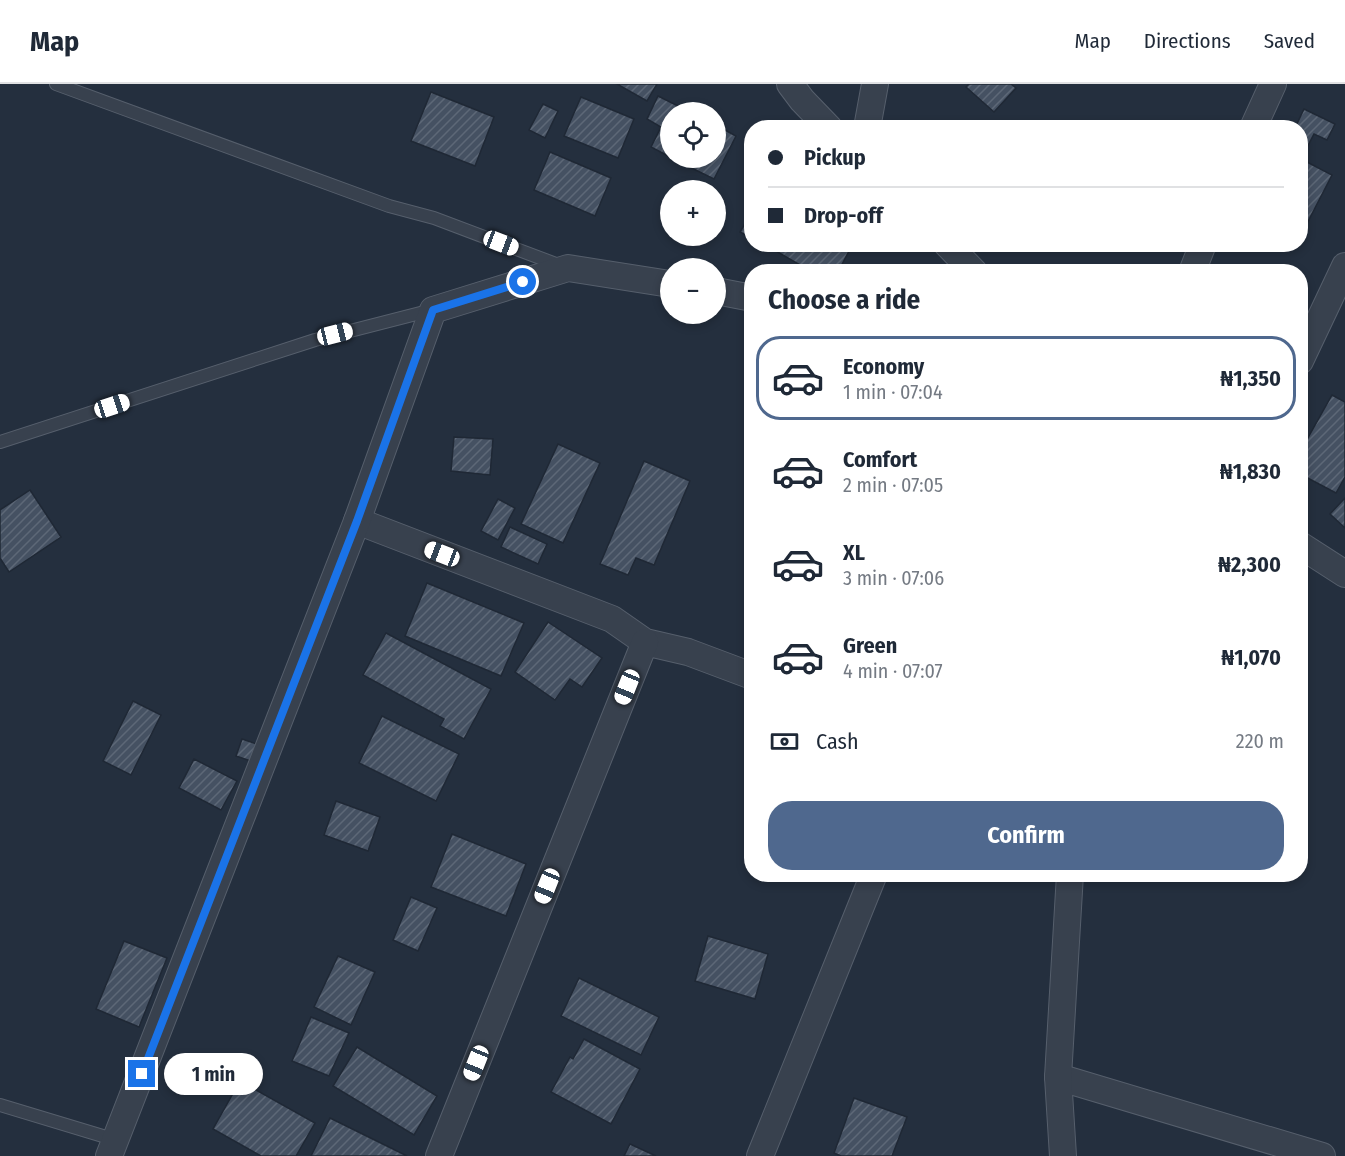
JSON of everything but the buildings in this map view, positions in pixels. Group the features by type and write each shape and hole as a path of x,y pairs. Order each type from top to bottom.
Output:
{"street":[{"path":"790,84 821,120"},
{"path":"868,120 875,84"},
{"path":"1257,120 1273,84"},
{"path":"954,252 966,264"},
{"path":"1308,348 1337,302 1345,266"},
{"path":"113,1148 357,521 433,310 568,268 660,282"},
{"path":"726,293 744,296"},
{"path":"357,521 612,619 645,642 688,652 744,673"},
{"path":"1308,550 1345,574"},
{"path":"439,1156 645,642"},
{"path":"760,1156 871,882"},
{"path":"1063,1156 1058,1077 1070,882"},
{"path":"1058,1077 1322,1156"}],"lane":[{"path":"56,84 389,206 434,218 568,268"},
{"path":"0,442 315,339 433,310"},
{"path":"0,1105 113,1148"}],"route":[{"path":"142,1074 357,521 433,310 523,282"}]}
